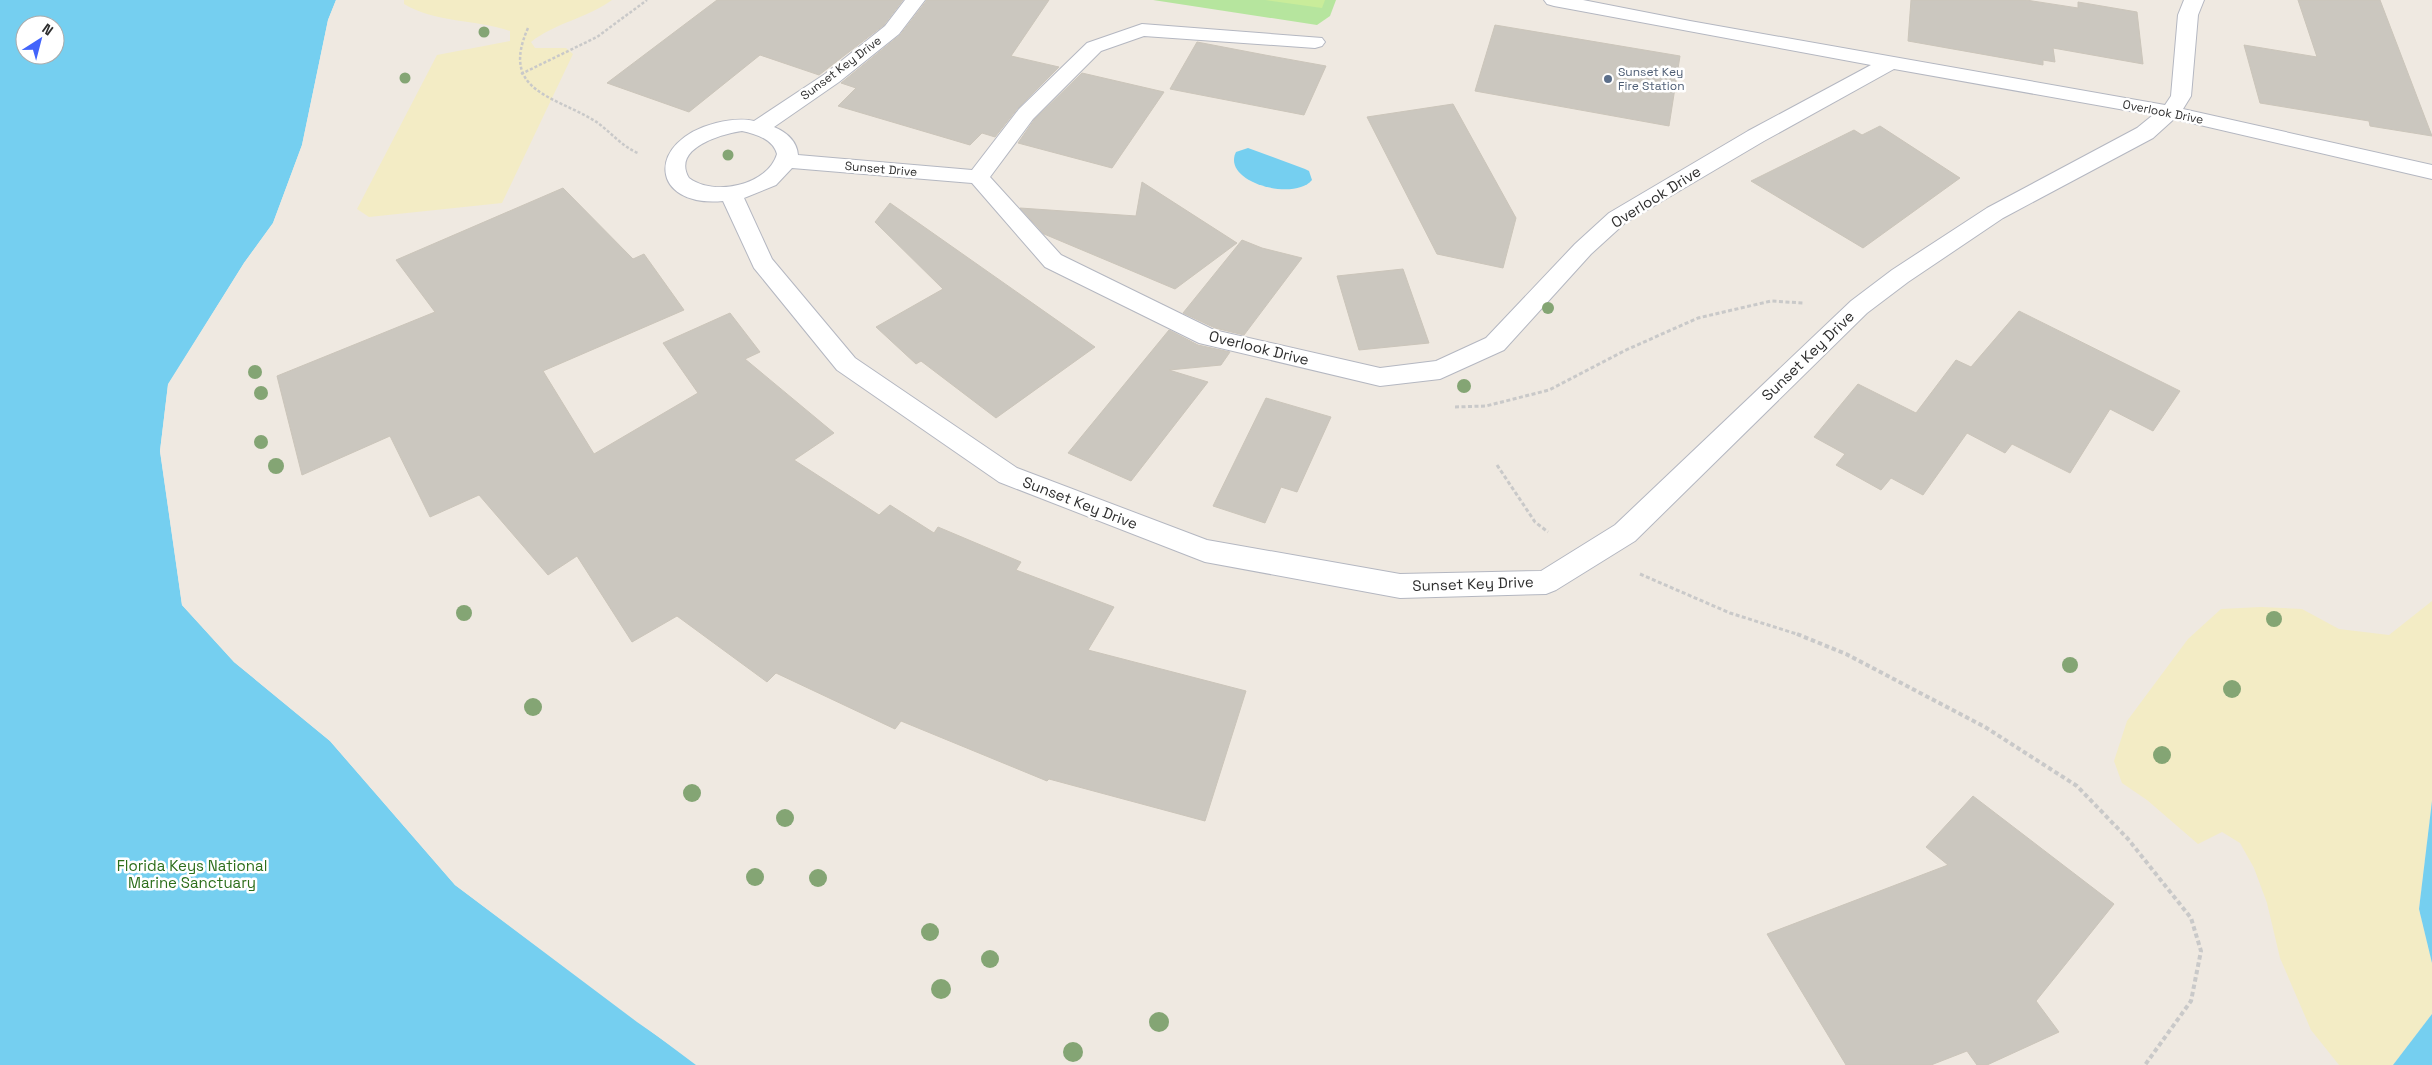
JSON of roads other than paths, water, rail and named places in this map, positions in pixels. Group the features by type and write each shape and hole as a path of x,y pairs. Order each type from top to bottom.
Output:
{"lane":[{"name":"Sunset Key Drive","path":"759,127 832,78 892,30 915,0"},
{"name":"Overlook Drive","path":"1554,0 2170,112 2432,172"},
{"name":"Sunset Key Drive","path":"731,194 762,262 846,364 1008,476 1205,552 1400,586 1546,582 1625,532 1859,307 1900,276 1995,212 2145,133 2170,112 2181,96 2188,15 2194,0"},
{"path":"978,177 1026,114 1094,47 1142,30 1315,42"},
{"name":"Overlook Drive","path":"978,177 1053,261 1208,337 1380,377 1440,370 1495,344 1583,250 1617,218 1756,136 1892,62"},
{"path":"733,126 759,127 772,132 782,140 786,150 785,161 778,172 766,182 731,194 712,194 695,191 682,184 675,174 675,162 680,151 692,140 707,132 733,126"},
{"name":"Sunset Drive","path":"785,161 978,177"}],"water":[{"name":"Florida Keys National Marine Sanctuary","path":"0,0 336,0 328,20 302,145 273,223 244,263 168,385 160,451 182,605 234,662 330,741 455,885 696,1065 0,1065"},
{"path":"1248,148 1309,171 1312,180 1303,186 1290,189 1276,189 1249,180 1239,172 1234,163 1236,152"},
{"path":"2432,801 2432,963 2419,909"},
{"path":"2432,1014 2432,1065 2393,1065"}],"place":[{"name":"Sunset Key Fire Station","path":"1608,79"}]}
